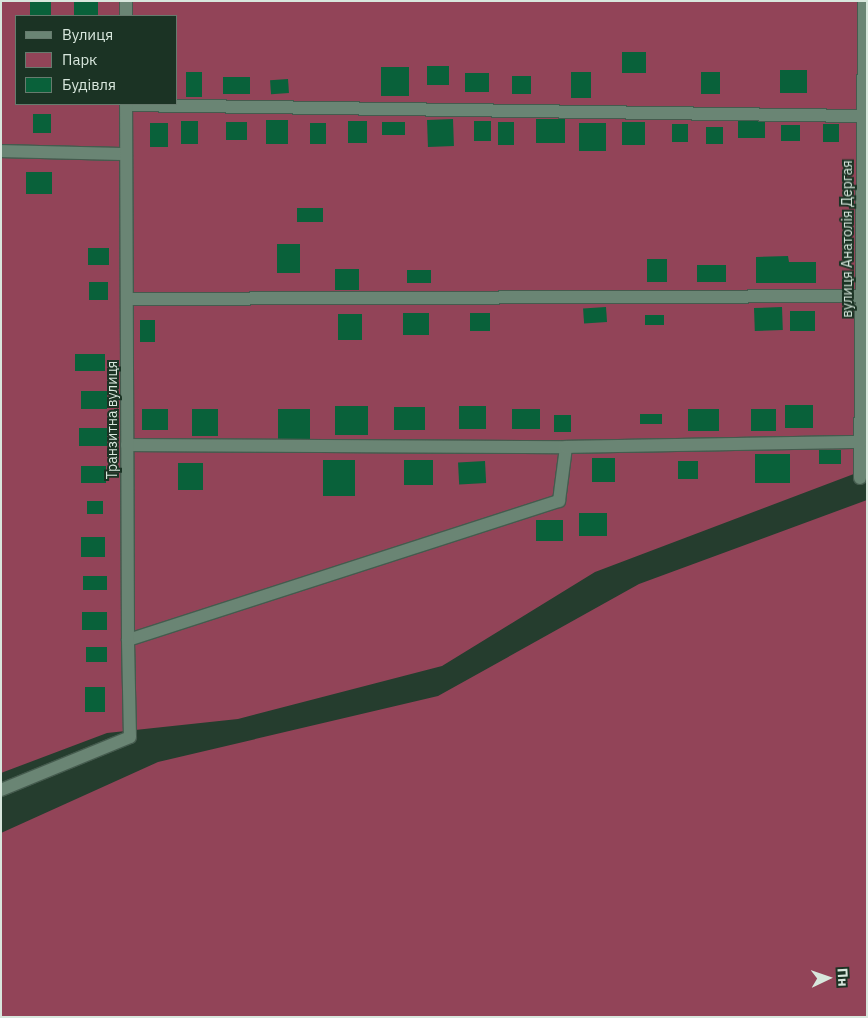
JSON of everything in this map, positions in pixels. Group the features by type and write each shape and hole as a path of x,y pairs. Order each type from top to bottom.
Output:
{"street":[{"path":"126,1 126,15"},
{"name":"вулиця Анатолія Дергая","path":"860,478 864,369 861,296 864,1"},
{"name":"Транзитна вулиця","path":"1,790 130,737 126,105"},
{"path":"178,105 863,116"},
{"path":"1,152 126,154"},
{"path":"127,299 861,296"},
{"path":"127,445 566,447 860,442"},
{"path":"128,640 559,501 566,447"}],"green space":[{"path":"1,1 867,1 867,469 595,572 442,666 238,719 107,733 1,773"},
{"path":"867,500 867,1017 1,1017 1,833 158,762 438,696 639,584"}],"building":[{"path":"30,1 51,1 51,15 30,15"},
{"path":"74,1 98,1 98,15 74,15"},
{"path":"622,52 646,52 646,73 622,73"},
{"path":"427,66 449,66 449,85 427,85"},
{"path":"381,67 409,67 409,96 381,96"},
{"path":"780,70 807,70 807,93 780,93"},
{"path":"186,72 202,72 202,97 186,97"},
{"path":"571,72 591,72 591,98 571,98"},
{"path":"701,72 720,72 720,94 701,94"},
{"path":"465,73 489,73 489,92 465,92"},
{"path":"512,76 531,76 531,94 512,94"},
{"path":"223,77 250,77 250,94 223,94"},
{"path":"288,79 289,93 271,94 270,80"},
{"path":"33,114 51,114 51,133 33,133"},
{"path":"453,119 454,146 428,147 427,120"},
{"path":"536,119 565,119 565,143 536,143"},
{"path":"266,120 288,120 288,144 266,144"},
{"path":"738,120 765,120 765,138 738,138"},
{"path":"181,121 198,121 198,144 181,144"},
{"path":"348,121 367,121 367,143 348,143"},
{"path":"474,121 491,121 491,141 474,141"},
{"path":"226,122 247,122 247,140 226,140"},
{"path":"382,122 405,122 405,135 382,135"},
{"path":"498,122 514,122 514,145 498,145"},
{"path":"622,122 645,122 645,145 622,145"},
{"path":"150,123 168,123 168,147 150,147"},
{"path":"310,123 326,123 326,144 310,144"},
{"path":"579,123 606,123 606,151 579,151"},
{"path":"672,124 688,124 688,142 672,142"},
{"path":"823,124 839,124 839,142 823,142"},
{"path":"781,125 800,125 800,141 781,141"},
{"path":"706,127 723,127 723,144 706,144"},
{"path":"26,172 52,172 52,194 26,194"},
{"path":"297,208 323,208 323,222 297,222"},
{"path":"277,244 300,244 300,273 277,273"},
{"path":"88,248 109,248 109,265 88,265"},
{"path":"788,256 789,262 816,262 816,283 756,283 756,257"},
{"path":"647,259 667,259 667,282 647,282"},
{"path":"697,265 726,265 726,282 697,282"},
{"path":"335,269 359,269 359,290 335,290"},
{"path":"407,270 431,270 431,283 407,283"},
{"path":"89,282 108,282 108,300 89,300"},
{"path":"606,307 607,322 584,324 583,309"},
{"path":"782,307 783,330 755,331 754,308"},
{"path":"790,311 815,311 815,331 790,331"},
{"path":"403,313 429,313 429,335 403,335"},
{"path":"470,313 490,313 490,331 470,331"},
{"path":"338,314 362,314 362,340 338,340"},
{"path":"645,315 664,315 664,325 645,325"},
{"path":"140,320 155,320 155,342 140,342"},
{"path":"75,354 105,354 105,371 75,371"},
{"path":"81,391 107,391 107,409 81,409"},
{"path":"785,405 813,405 813,428 785,428"},
{"path":"335,406 368,406 368,435 335,435"},
{"path":"459,406 486,406 486,429 459,429"},
{"path":"394,407 425,407 425,430 394,430"},
{"path":"142,409 168,409 168,430 142,430"},
{"path":"192,409 218,409 218,436 192,436"},
{"path":"278,409 310,409 310,439 278,439"},
{"path":"512,409 540,409 540,429 512,429"},
{"path":"688,409 719,409 719,431 688,431"},
{"path":"751,409 776,409 776,431 751,431"},
{"path":"640,414 662,414 662,424 640,424"},
{"path":"554,415 571,415 571,432 554,432"},
{"path":"79,428 107,428 107,446 79,446"},
{"path":"819,450 841,450 841,464 819,464"},
{"path":"755,454 790,454 790,483 755,483"},
{"path":"592,458 615,458 615,482 592,482"},
{"path":"323,460 355,460 355,496 323,496"},
{"path":"404,460 433,460 433,485 404,485"},
{"path":"485,461 486,483 459,484 458,462"},
{"path":"678,461 698,461 698,479 678,479"},
{"path":"178,463 203,463 203,490 178,490"},
{"path":"81,466 106,466 106,483 81,483"},
{"path":"87,501 103,501 103,514 87,514"},
{"path":"579,513 607,513 607,536 579,536"},
{"path":"536,520 563,520 563,541 536,541"},
{"path":"81,537 105,537 105,557 81,557"},
{"path":"83,576 107,576 107,590 83,590"},
{"path":"82,612 107,612 107,630 82,630"},
{"path":"86,647 107,647 107,662 86,662"},
{"path":"85,687 105,687 105,712 85,712"}]}
